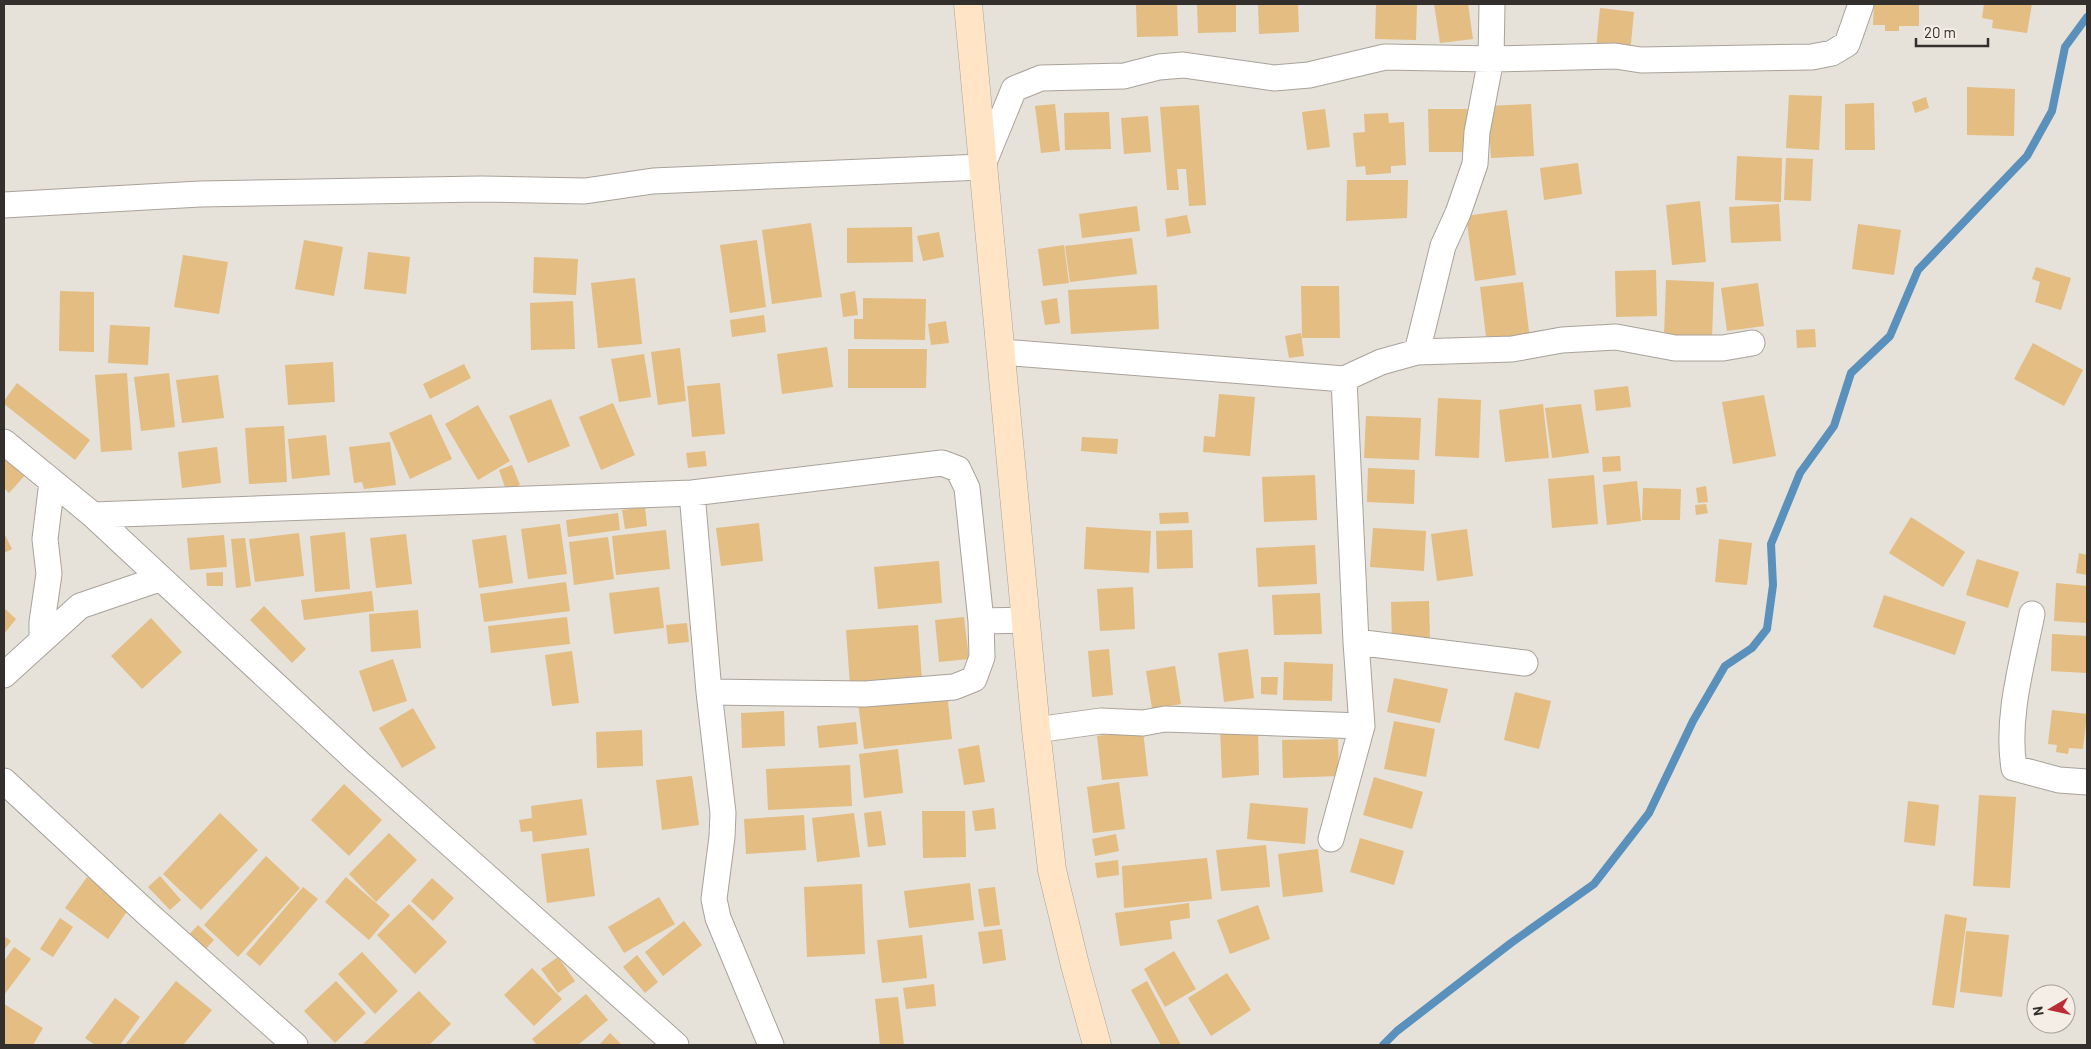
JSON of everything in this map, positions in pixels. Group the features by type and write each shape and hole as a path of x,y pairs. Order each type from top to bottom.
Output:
{"main road":[{"path":"968,4 1036,730 1052,870 1097,1045"}],"street":[{"path":"1416,352 1443,246 1458,212 1475,164 1477,132 1491,59 1492,4"},
{"path":"4,205 210,194 481,189 585,190 653,181 982,167 1014,89 1042,78 1124,76 1159,67 1183,66 1274,78 1309,75 1385,57 1491,59 1615,56 1641,60 1812,57 1832,53 1847,44 1861,4"},
{"path":"1002,352 1344,380 1381,362 1416,352 1512,349 1562,340 1616,337 1675,348 1723,348 1752,343"},
{"path":"1331,839 1362,726 1356,642 1344,380"},
{"path":"4,442 93,516 358,762 676,1045"},
{"path":"93,516 692,493 942,463 958,469 967,488 981,621 982,657 974,679 954,687 865,694 709,692"},
{"path":"42,639 42,622 49,574 45,539 52,482"},
{"path":"692,493 709,692 723,813 722,837 714,899 718,918 771,1045"},
{"path":"4,675 80,606 159,579"},
{"path":"2032,614 2016,698 2011,746 2014,768 2059,780 2087,782"},
{"path":"981,621 1026,620"},
{"path":"1356,642 1524,663"},
{"path":"1036,730 1101,721 1143,723 1164,719 1362,726"},
{"path":"4,781 150,916 295,1045"}],"building":[{"path":"1136,4 1177,4 1178,36 1137,37"},
{"path":"1197,4 1236,4 1236,32 1198,33"},
{"path":"1258,4 1298,4 1299,32 1259,34"},
{"path":"1376,4 1417,4 1416,40 1375,39"},
{"path":"1434,4 1468,4 1473,39 1440,43"},
{"path":"1874,4 1919,4 1919,26 1899,26 1899,31 1885,31 1885,25 1873,25"},
{"path":"1984,4 2032,4 2027,33 1992,28 1993,20 1982,18"},
{"path":"1600,8 1634,12 1630,53 1596,49"},
{"path":"1967,87 2015,89 2014,136 1967,135"},
{"path":"1789,95 1822,96 1819,150 1786,148"},
{"path":"1926,97 1929,108 1915,113 1912,102"},
{"path":"1874,103 1875,150 1845,150 1845,104"},
{"path":"1055,104 1060,151 1041,153 1035,106"},
{"path":"1531,104 1534,156 1491,158 1488,106"},
{"path":"1199,105 1206,205 1189,206 1186,169 1177,169 1179,190 1167,190 1160,107"},
{"path":"1325,109 1330,147 1307,150 1302,112"},
{"path":"1428,109 1467,109 1468,152 1429,152"},
{"path":"1109,112 1111,149 1065,150 1064,113"},
{"path":"1388,113 1389,123 1404,122 1406,165 1391,166 1391,173 1366,175 1365,166 1356,167 1353,133 1365,132 1364,114"},
{"path":"1148,116 1151,152 1124,154 1121,118"},
{"path":"1737,156 1782,158 1781,202 1735,200"},
{"path":"1786,158 1813,159 1811,201 1784,200"},
{"path":"1578,163 1582,194 1544,200 1540,168"},
{"path":"1347,180 1408,180 1407,218 1346,221"},
{"path":"1700,201 1706,262 1672,265 1666,205"},
{"path":"1779,204 1781,241 1731,243 1729,207"},
{"path":"1137,206 1140,231 1082,238 1079,214"},
{"path":"1507,210 1516,275 1475,281 1466,216"},
{"path":"1187,215 1191,233 1167,237 1165,219"},
{"path":"811,223 822,297 772,304 762,230"},
{"path":"1858,224 1901,230 1894,275 1852,269"},
{"path":"912,227 913,262 847,263 847,228"},
{"path":"939,232 944,257 923,261 917,236"},
{"path":"1132,238 1137,274 1070,282 1065,246"},
{"path":"304,240 343,247 334,296 295,289"},
{"path":"757,240 766,307 730,313 720,245"},
{"path":"1064,245 1069,283 1043,286 1038,249"},
{"path":"368,252 410,257 406,294 364,289"},
{"path":"183,255 228,262 219,314 174,307"},
{"path":"534,257 578,259 576,295 533,293"},
{"path":"2036,267 2071,278 2061,310 2035,302 2040,282 2032,279"},
{"path":"1656,270 1657,316 1616,317 1615,271"},
{"path":"635,278 642,344 598,348 591,283"},
{"path":"1666,280 1714,282 1712,338 1664,336"},
{"path":"1523,282 1530,340 1487,345 1480,287"},
{"path":"1758,283 1764,326 1727,331 1721,288"},
{"path":"1157,285 1159,329 1071,334 1068,290"},
{"path":"1301,286 1339,286 1340,338 1302,338"},
{"path":"60,291 94,292 94,352 59,351"},
{"path":"855,291 858,315 843,317 840,294"},
{"path":"863,298 926,299 925,340 854,339 854,319 863,319"},
{"path":"1057,298 1060,323 1045,325 1041,301"},
{"path":"573,301 575,349 531,350 530,303"},
{"path":"764,315 766,332 732,337 730,320"},
{"path":"946,321 949,343 931,345 928,324"},
{"path":"110,325 150,327 148,365 108,363"},
{"path":"1815,329 1816,347 1797,348 1796,330"},
{"path":"1301,333 1304,356 1289,358 1285,336"},
{"path":"2033,343 2083,370 2064,406 2014,379"},
{"path":"827,347 833,387 782,394 777,354"},
{"path":"680,348 686,401 658,405 651,352"},
{"path":"848,349 927,349 926,388 848,388"},
{"path":"644,354 651,397 619,402 611,359"},
{"path":"333,362 335,402 288,405 285,365"},
{"path":"464,364 471,378 430,399 423,384"},
{"path":"127,373 132,450 101,452 95,375"},
{"path":"169,373 175,427 141,431 134,377"},
{"path":"218,375 224,418 182,423 176,380"},
{"path":"17,383 90,440 75,460 4,404 4,401"},
{"path":"720,383 725,434 692,437 687,386"},
{"path":"1628,386 1631,407 1596,411 1594,390"},
{"path":"1219,394 1255,397 1250,456 1203,452 1204,436 1215,437"},
{"path":"1764,395 1776,456 1733,464 1722,402"},
{"path":"1438,398 1481,400 1479,458 1435,456"},
{"path":"551,399 570,446 528,463 509,416"},
{"path":"613,403 635,455 601,470 579,417"},
{"path":"1543,404 1549,458 1505,462 1499,410"},
{"path":"1581,404 1589,453 1552,458 1545,408"},
{"path":"478,405 510,461 478,480 445,424"},
{"path":"431,414 452,459 410,479 389,433"},
{"path":"1366,416 1421,418 1419,460 1364,458"},
{"path":"284,426 287,482 249,484 245,428"},
{"path":"326,435 330,475 292,479 288,439"},
{"path":"1082,437 1118,439 1117,454 1081,451"},
{"path":"390,442 396,485 364,489 362,482 354,483 349,447"},
{"path":"217,447 221,483 182,488 178,452"},
{"path":"705,451 707,466 688,468 686,453"},
{"path":"4,452 27,473 9,493 4,488"},
{"path":"1620,456 1621,471 1603,472 1602,457"},
{"path":"512,465 520,485 506,490 499,470"},
{"path":"1368,468 1415,470 1414,504 1367,502"},
{"path":"1315,475 1317,520 1264,522 1262,477"},
{"path":"1594,475 1598,524 1552,528 1548,479"},
{"path":"1637,481 1641,521 1607,525 1603,485"},
{"path":"1706,486 1708,502 1698,503 1696,488"},
{"path":"1643,488 1681,489 1680,520 1642,520"},
{"path":"1706,504 1708,513 1696,515 1695,505"},
{"path":"645,507 647,526 625,529 622,510"},
{"path":"1188,512 1189,523 1160,524 1159,513"},
{"path":"618,513 620,530 568,537 566,520"},
{"path":"1911,517 1965,552 1943,587 1889,553"},
{"path":"759,523 763,561 721,566 716,528"},
{"path":"560,524 567,574 528,579 521,529"},
{"path":"1086,527 1151,531 1149,573 1084,569"},
{"path":"1373,528 1426,531 1424,571 1370,567"},
{"path":"1467,529 1473,576 1437,581 1431,534"},
{"path":"666,530 670,569 616,575 612,536"},
{"path":"1192,530 1193,568 1157,569 1156,531"},
{"path":"345,532 350,589 315,592 310,536"},
{"path":"4,533 12,549 4,553"},
{"path":"299,533 304,576 255,582 249,539"},
{"path":"406,534 412,584 376,588 370,538"},
{"path":"224,535 227,567 190,570 187,538"},
{"path":"506,535 513,583 479,588 472,540"},
{"path":"608,537 614,579 574,585 569,542"},
{"path":"245,538 251,586 236,588 231,539"},
{"path":"1719,539 1752,543 1747,585 1715,582"},
{"path":"1315,545 1317,584 1258,587 1256,548"},
{"path":"2079,553 2087,555 2087,575 2076,573"},
{"path":"1977,559 2019,572 2008,608 1966,595"},
{"path":"939,561 942,603 878,609 874,567"},
{"path":"223,572 223,586 207,586 206,573"},
{"path":"566,582 570,611 484,622 480,594"},
{"path":"2056,583 2087,586 2087,623 2054,621"},
{"path":"659,587 664,628 614,634 609,593"},
{"path":"1133,587 1135,629 1100,631 1097,589"},
{"path":"372,591 374,611 304,620 301,600"},
{"path":"1320,593 1322,634 1274,635 1272,595"},
{"path":"1884,595 1966,622 1955,655 1873,627"},
{"path":"1429,601 1430,641 1392,642 1391,602"},
{"path":"264,606 306,649 292,663 250,620"},
{"path":"4,608 16,619 4,634"},
{"path":"418,610 421,648 371,652 369,614"},
{"path":"567,617 570,644 491,653 488,626"},
{"path":"964,617 969,659 939,662 935,620"},
{"path":"151,618 182,652 142,689 111,656"},
{"path":"687,623 689,642 668,644 666,625"},
{"path":"918,625 922,680 850,685 846,630"},
{"path":"2052,634 2087,636 2087,673 2051,671"},
{"path":"1109,649 1113,695 1092,697 1088,651"},
{"path":"1248,649 1254,698 1224,702 1218,653"},
{"path":"572,651 579,703 552,706 545,655"},
{"path":"393,659 407,701 373,712 359,671"},
{"path":"1284,662 1333,664 1332,701 1283,700"},
{"path":"1175,666 1181,704 1152,709 1146,671"},
{"path":"1261,677 1278,677 1277,695 1261,694"},
{"path":"1394,678 1448,689 1440,723 1387,712"},
{"path":"1515,692 1551,701 1539,749 1504,740"},
{"path":"947,693 952,739 864,749 858,703"},
{"path":"413,708 436,748 402,768 379,728"},
{"path":"2052,710 2087,714 2083,749 2069,748 2068,754 2056,752 2057,745 2048,744"},
{"path":"784,711 785,746 742,748 741,713"},
{"path":"1394,721 1435,729 1426,777 1384,769"},
{"path":"856,722 858,744 819,748 817,726"},
{"path":"1220,727 1258,727 1259,775 1222,778"},
{"path":"642,730 643,766 597,768 596,732"},
{"path":"1143,730 1148,776 1102,780 1097,736"},
{"path":"1338,739 1339,776 1283,778 1282,740"},
{"path":"979,745 985,782 964,785 958,749"},
{"path":"898,749 903,793 864,798 859,754"},
{"path":"850,765 852,806 768,810 766,769"},
{"path":"692,776 699,825 662,830 656,780"},
{"path":"1374,777 1423,792 1412,829 1363,815"},
{"path":"1119,782 1125,829 1093,833 1087,787"},
{"path":"344,784 382,820 349,856 311,820"},
{"path":"1979,795 2016,797 2010,888 1973,886"},
{"path":"582,799 587,835 533,842 532,831 521,832 519,820 532,818 531,806"},
{"path":"1908,801 1939,805 1935,846 1904,842"},
{"path":"1250,803 1308,808 1305,844 1247,839"},
{"path":"994,808 996,829 975,831 972,811"},
{"path":"881,811 886,845 868,847 864,813"},
{"path":"922,811 965,811 966,857 923,858"},
{"path":"220,813 258,850 201,910 163,874"},
{"path":"854,813 860,857 817,862 812,818"},
{"path":"804,815 806,850 746,854 744,819"},
{"path":"389,833 417,860 376,902 349,874"},
{"path":"1116,834 1119,851 1095,856 1092,839"},
{"path":"1360,838 1404,851 1394,885 1350,872"},
{"path":"1266,845 1270,887 1221,891 1216,850"},
{"path":"589,848 595,896 547,903 541,854"},
{"path":"1318,849 1323,892 1283,897 1278,854"},
{"path":"266,856 300,888 238,957 204,925"},
{"path":"1207,858 1212,899 1124,908 1122,866"},
{"path":"1118,860 1119,875 1097,878 1095,863"},
{"path":"160,876 181,900 170,910 148,887"},
{"path":"87,877 130,907 108,939 65,908"},
{"path":"346,877 390,915 369,940 325,902"},
{"path":"432,878 454,898 433,921 411,901"},
{"path":"970,883 974,920 909,928 904,891"},
{"path":"862,884 865,954 807,957 804,887"},
{"path":"303,887 318,899 260,966 246,954"},
{"path":"995,887 1000,925 984,927 978,889"},
{"path":"659,897 675,924 624,953 608,927"},
{"path":"1189,903 1190,918 1170,921 1172,939 1120,946 1115,913"},
{"path":"409,904 447,942 415,974 377,935"},
{"path":"1258,905 1270,939 1230,954 1217,920"},
{"path":"1945,914 1967,918 1954,1008 1932,1005"},
{"path":"60,918 73,927 53,957 40,949"},
{"path":"684,921 702,945 663,976 645,952"},
{"path":"198,925 214,940 202,953 186,938"},
{"path":"1002,929 1006,960 983,964 978,932"},
{"path":"1966,931 2009,935 2002,997 1960,992"},
{"path":"922,935 927,978 882,983 877,940"},
{"path":"4,936 11,941 4,950"},
{"path":"14,947 31,959 4,995 4,961"},
{"path":"1174,951 1196,989 1165,1007 1144,969"},
{"path":"362,952 398,991 375,1014 338,974"},
{"path":"637,955 658,982 645,993 623,967"},
{"path":"558,957 575,981 558,993 541,969"},
{"path":"532,968 562,999 534,1026 504,995"},
{"path":"1227,973 1251,1010 1211,1036 1188,998"},
{"path":"176,981 212,1010 183,1045 125,1045"},
{"path":"336,981 366,1013 335,1043 304,1011"},
{"path":"1147,981 1181,1045 1161,1045 1131,990"},
{"path":"934,984 936,1006 906,1009 903,988"},
{"path":"419,991 451,1024 429,1045 362,1045"},
{"path":"586,994 608,1020 578,1045 537,1045 532,1039"},
{"path":"898,997 904,1045 880,1045 875,999"},
{"path":"115,998 140,1017 120,1045 95,1045 85,1038"},
{"path":"4,1004 43,1028 33,1045 4,1045"},
{"path":"610,1033 622,1045 599,1045"}],"waterway":[{"path":"1383,1045 1397,1031 1511,943 1594,884 1649,813 1693,721 1725,666 1752,648 1767,629 1773,585 1771,544 1800,473 1834,426 1851,373 1890,336 1918,270 2027,156 2052,111 2065,47 2087,17"}]}
